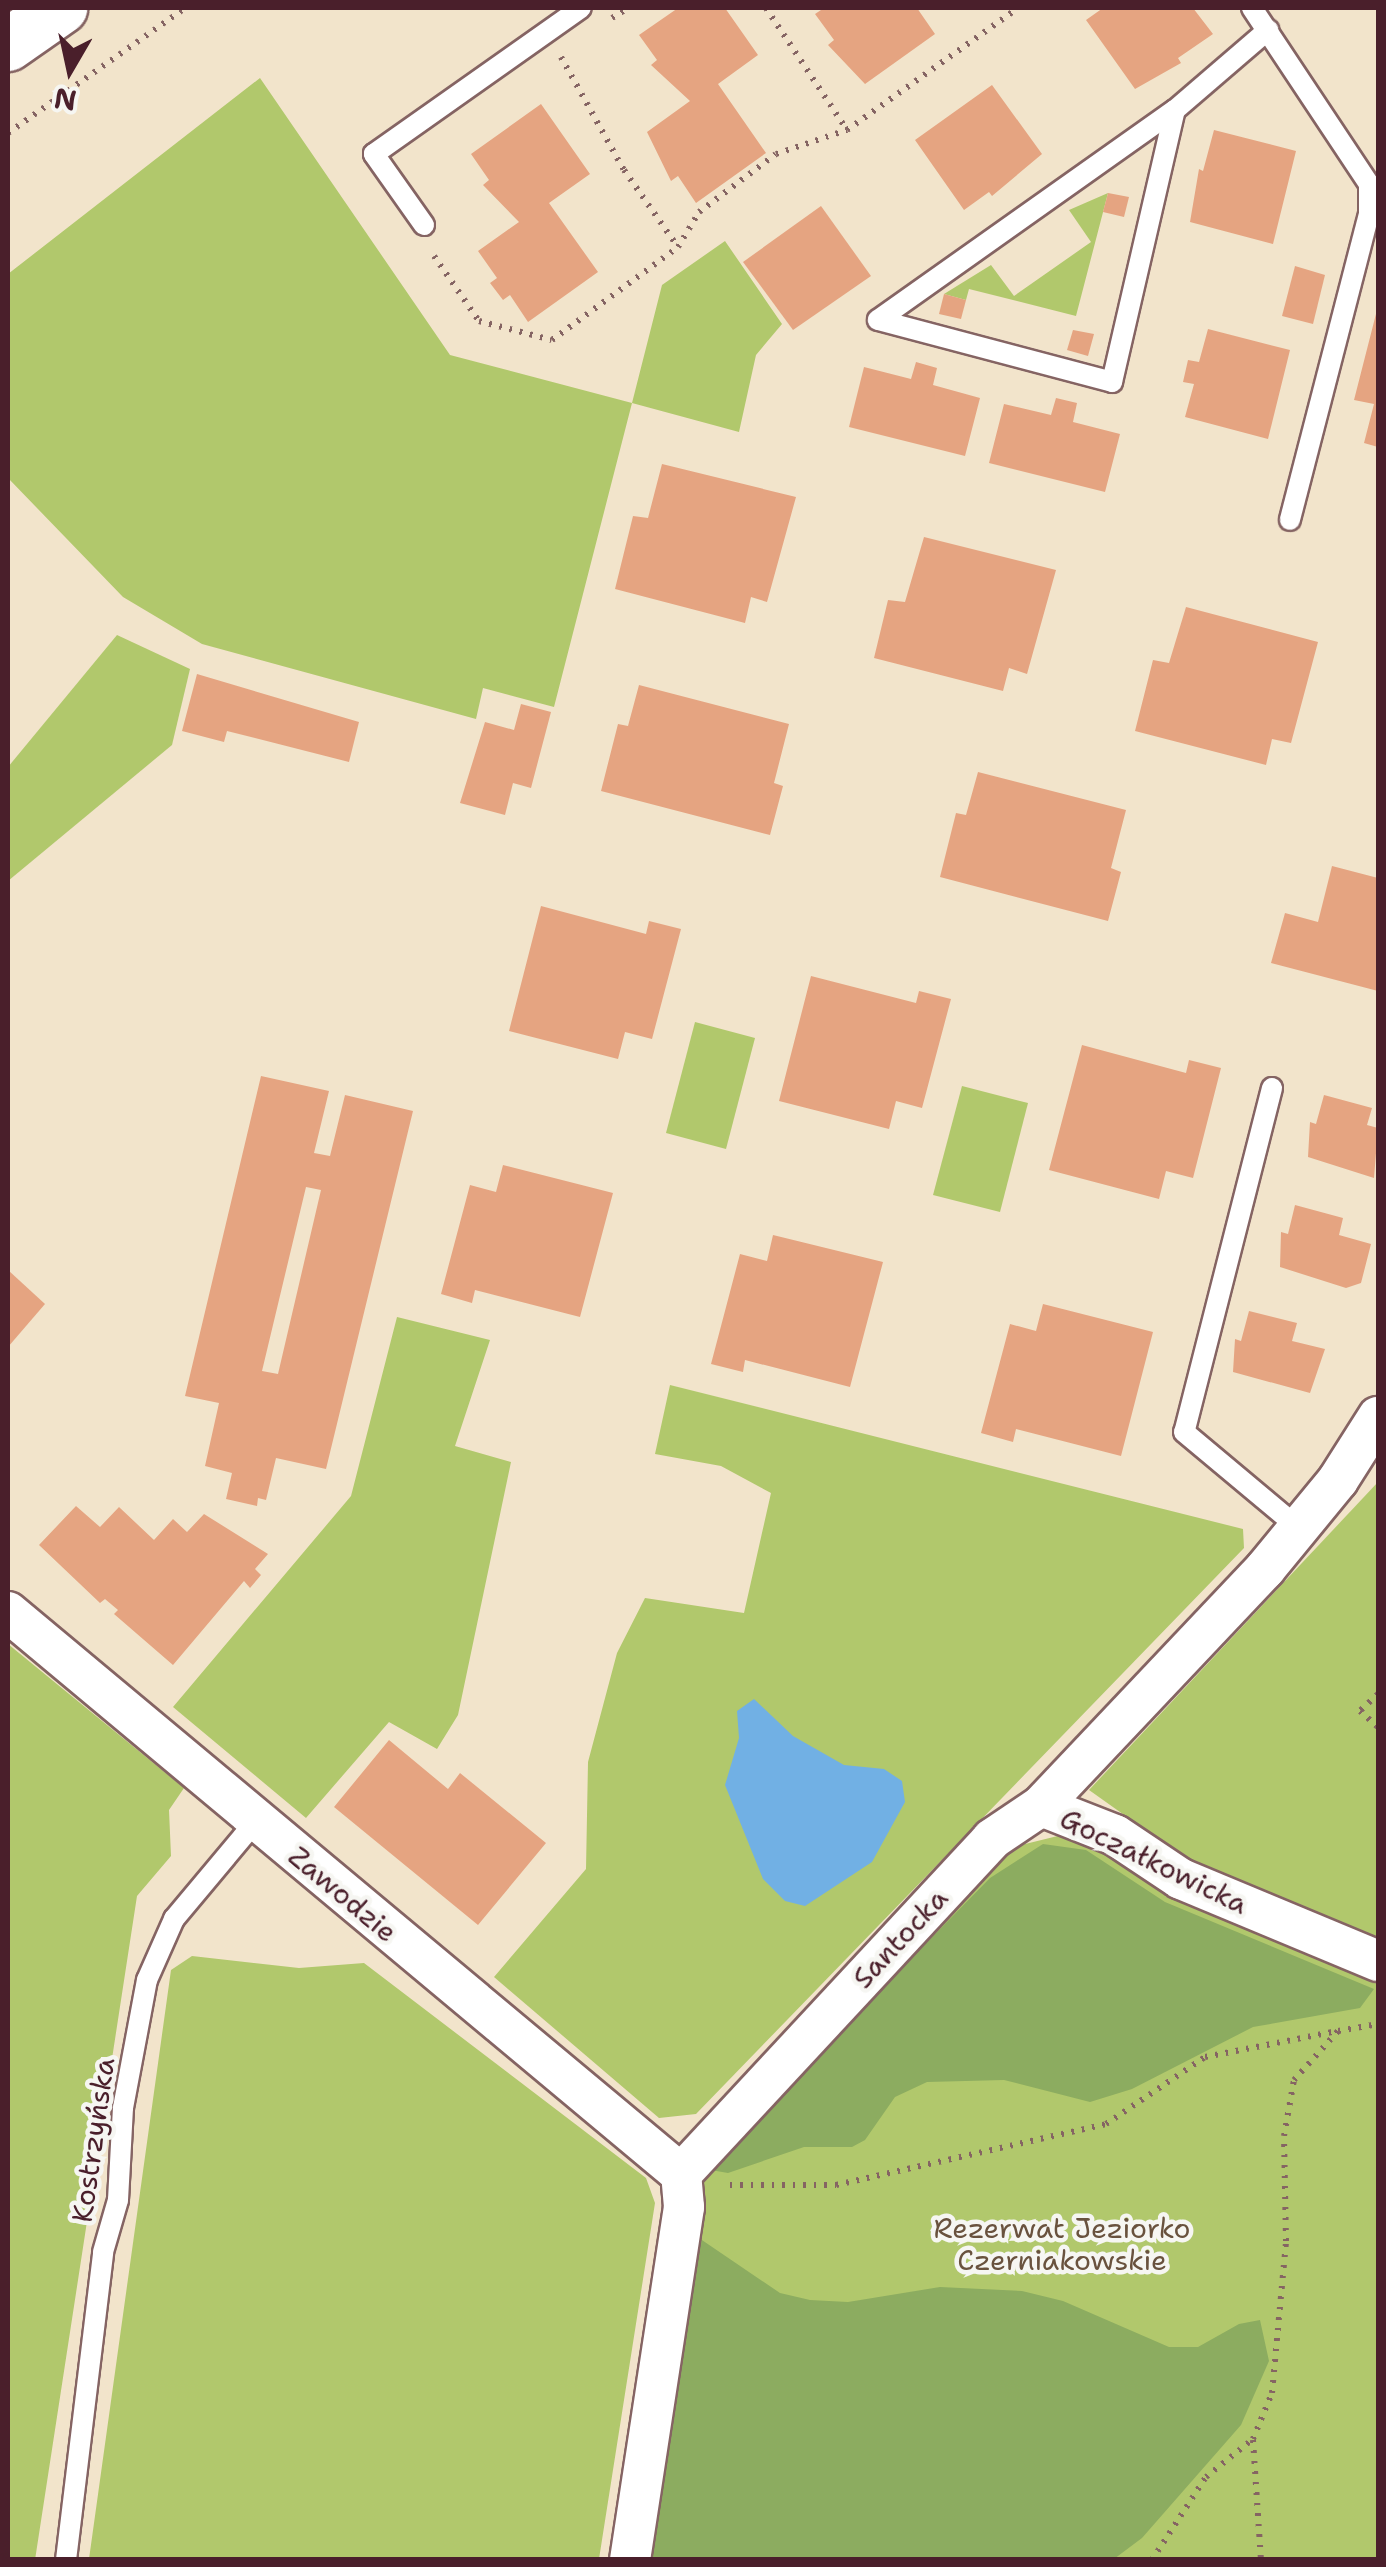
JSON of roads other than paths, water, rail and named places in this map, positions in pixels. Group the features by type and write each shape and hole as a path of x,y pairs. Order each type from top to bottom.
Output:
{"street":[{"path":"8,45 61,8"},
{"name":"Santocka","path":"681,2174 992,1839 1041,1806 1300,1529 1378,1416"},
{"name":"Zawodzie","path":"8,1612 681,2174"},
{"name":"Goczałkowicka","path":"1041,1806 1115,1835 1181,1879 1378,1961"},
{"path":"630,2560 684,2206 681,2174"}],"lane":[{"path":"423,233 374,154 581,8"},
{"path":"1252,8 1369,184 1369,214 1290,520"},
{"path":"1174,110 1112,382 878,320 1174,110 1268,30"},
{"path":"1272,1088 1184,1432 1300,1529"},
{"name":"Kostrzyńska","path":"66,2560 103,2252 118,2200 123,2108 147,1980 174,1919 256,1822"}],"water":[{"path":"754,1699 793,1736 844,1765 884,1769 902,1781 905,1802 872,1862 805,1906 785,1901 763,1879 725,1785 739,1738 737,1711"}],"park label":[{"name":"Rezerwat Jeziorko Czerniakowskie","path":"1062,2244"}]}
